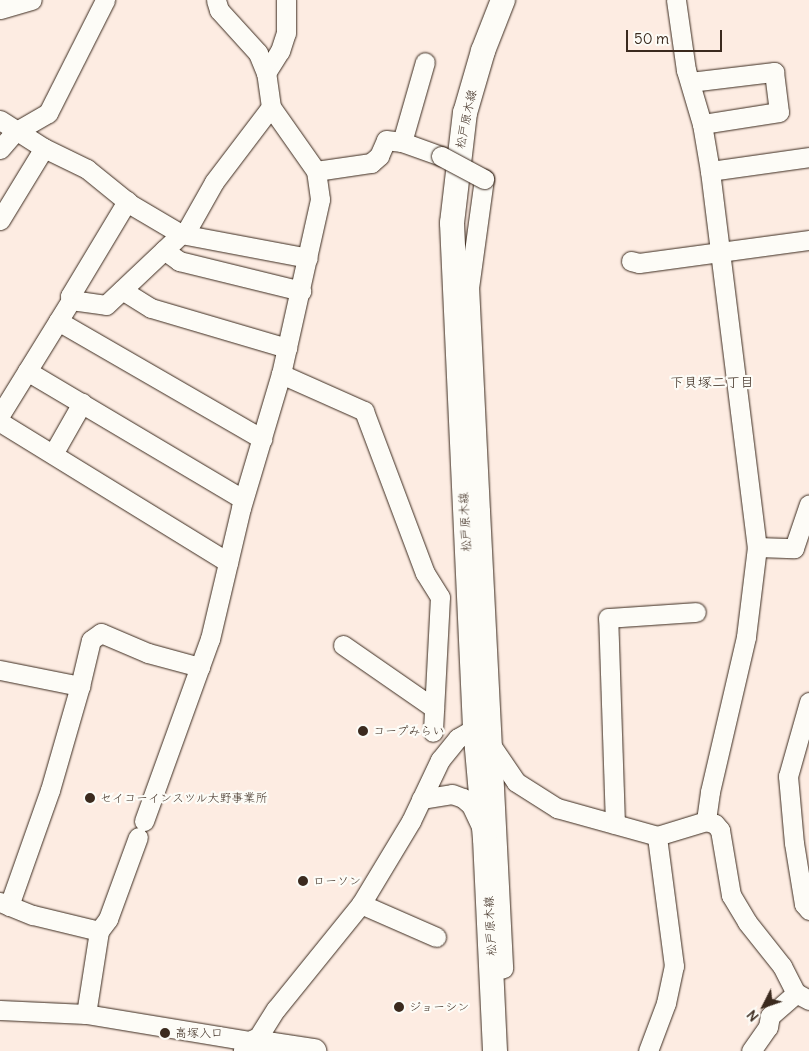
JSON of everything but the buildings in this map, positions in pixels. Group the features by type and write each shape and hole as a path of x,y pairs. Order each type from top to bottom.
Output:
{"main road":[{"name":"松戸原木線","path":"495,1051 485,839 475,728 472,512 452,223 466,113 483,51 503,0"},
{"path":"250,1047 314,1051"}],"street":[{"path":"0,9 32,0"},
{"path":"0,149 15,132 48,113 105,0"},
{"path":"86,1014 98,931 108,919 200,666 243,500 281,374 320,199 316,171 271,107 266,73 258,53 219,10 216,0"},
{"path":"266,73 280,51 286,33 286,0"},
{"path":"676,0 690,82 702,124 710,171 756,547 746,637 710,792 706,821"},
{"path":"402,142 425,62"},
{"path":"690,82 774,72 780,112 702,124"},
{"path":"71,300 106,305 187,230 214,182 271,107"},
{"path":"0,120 15,132 87,169 127,201 181,234 308,258"},
{"path":"316,171 371,164 379,156 386,140 402,142 441,156 484,179 471,258 469,288 472,512 493,748 504,1007"},
{"path":"0,220 44,148"},
{"path":"710,171 809,157"},
{"path":"0,415 58,322 71,300 70,296 127,201"},
{"path":"631,261 639,263 721,250 809,240"},
{"path":"164,250 179,261 301,290"},
{"path":"122,290 151,308 287,348"},
{"path":"58,322 262,440"},
{"path":"27,371 243,500"},
{"path":"281,374 364,411 426,573 440,597 432,732"},
{"path":"52,454 82,403"},
{"path":"0,422 228,562"},
{"path":"756,547 794,548 809,504"},
{"path":"615,824 608,618 696,612"},
{"path":"98,931 4,904 50,790 80,686 91,640 101,633 148,653 200,666"},
{"path":"343,645 434,708"},
{"path":"0,670 80,686"},
{"path":"809,702 788,776 794,843 804,904 809,910"},
{"path":"0,1010 86,1014 250,1047 276,1009 361,904 399,842 440,760 458,738 475,728"},
{"path":"493,748 516,782 528,792 557,808 656,836 706,821 720,830 731,895 747,922 803,996 770,1016 768,1028 751,1051"},
{"path":"421,799 452,794 462,798 478,817 485,839"},
{"path":"648,1051 668,996 674,966 656,836"},
{"path":"361,904 436,937"}],"place":[{"name":"コープみらい","path":"363,731"},
{"name":"セイコーインスツル大野事業所","path":"90,798"},
{"name":"ローソン","path":"303,881"},
{"name":"ジョーシン","path":"399,1007"},
{"name":"高塚入口","path":"165,1033"}],"district":[{"name":"下貝塚二丁目","path":"712,382"}]}
